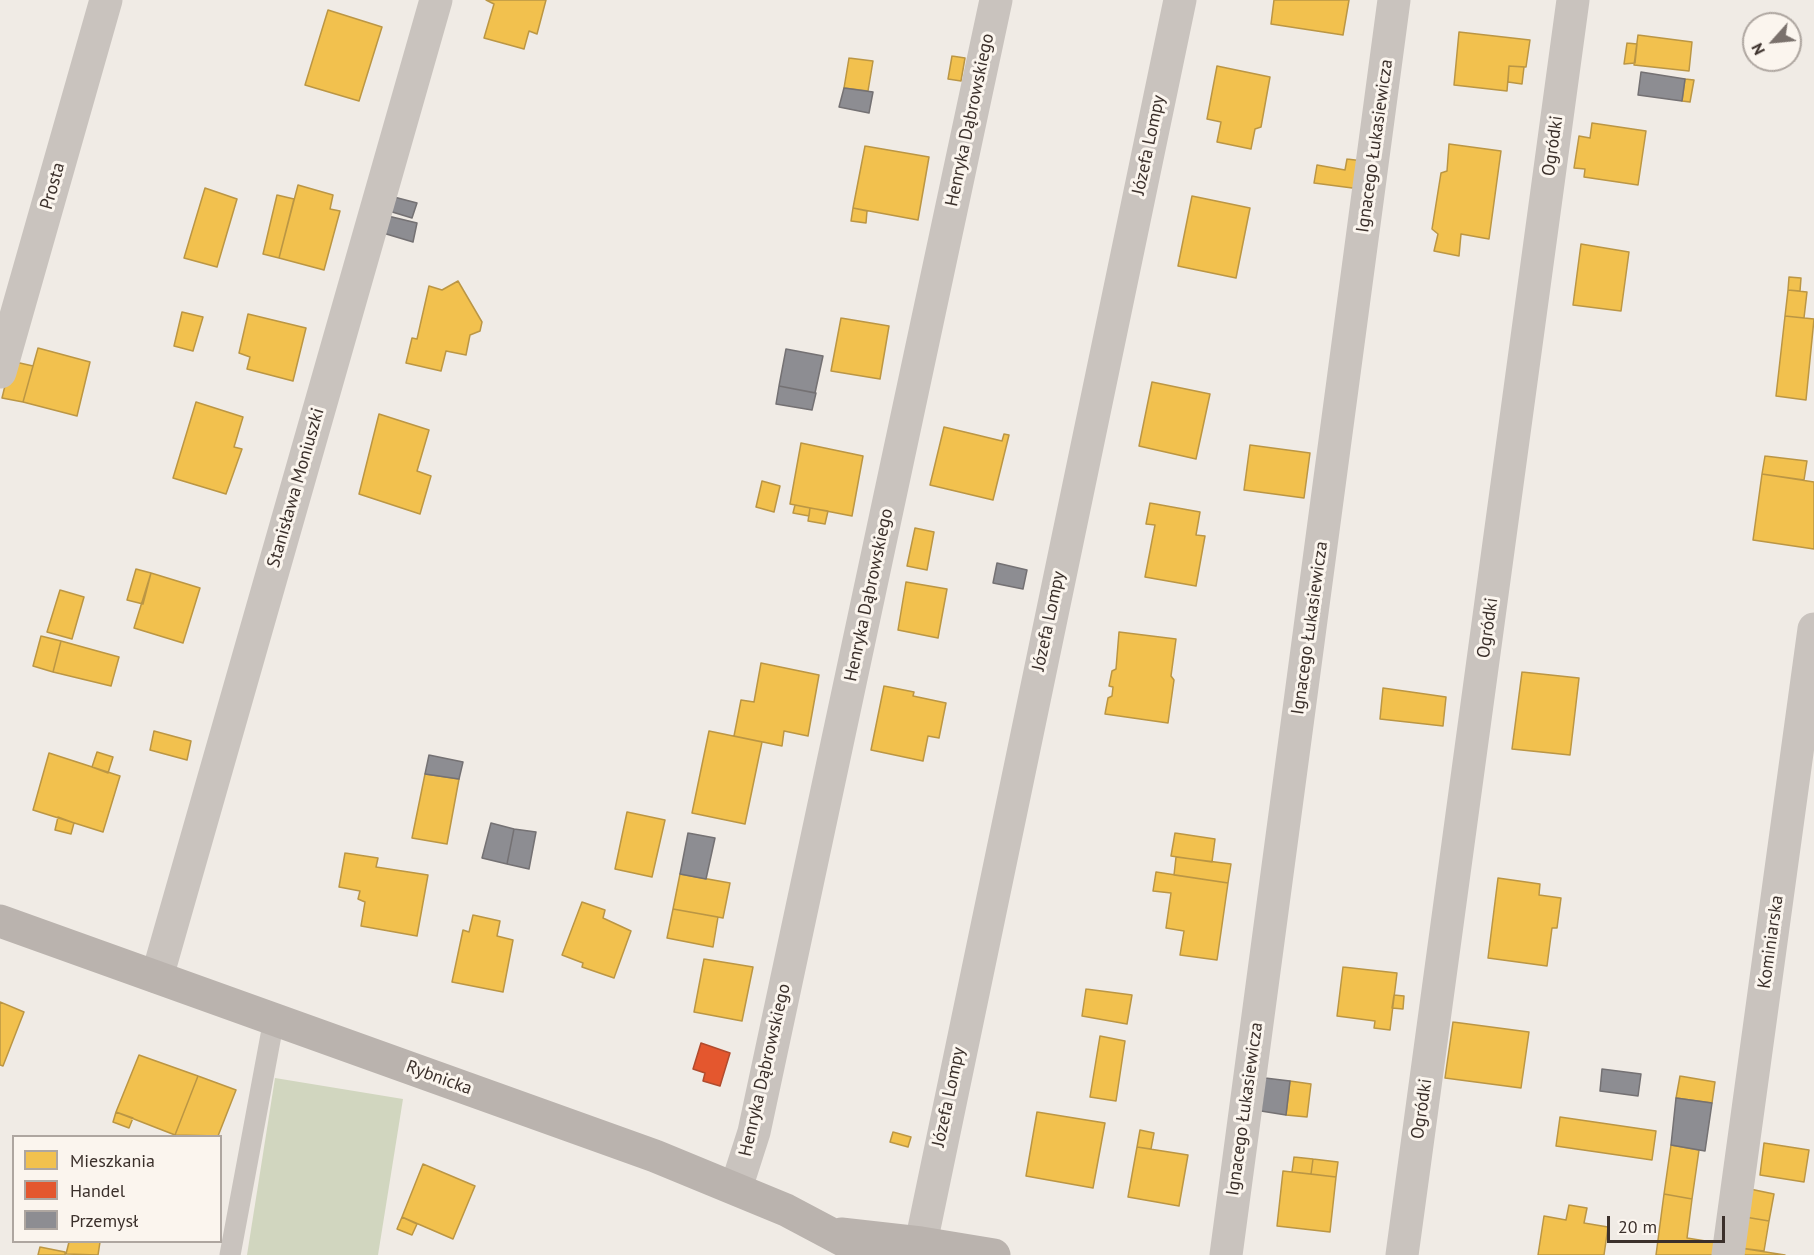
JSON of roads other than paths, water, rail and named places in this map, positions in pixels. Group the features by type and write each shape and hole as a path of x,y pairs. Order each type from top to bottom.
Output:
{"main road":[{"name":"Rybnicka","path":"0,921 655,1156 736,1188 834,1233 871,1255"},
{"path":"834,1233 921,1243 993,1255"}],"street":[{"name":"Prosta","path":"0,372 106,0"},
{"name":"Stanisława Moniuszki","path":"157,977 436,0"},
{"name":"Henryka Dąbrowskiego","path":"736,1188 754,1132 996,0"},
{"name":"Józefa Lompy","path":"921,1243 1180,0"},
{"name":"Ignacego Łukasiewicza","path":"1226,1255 1394,0"},
{"name":"Ogródki","path":"1402,1255 1573,0"},
{"name":"Kominiarska","path":"1728,1255 1814,629"}],"lane":[{"path":"230,1255 274,1019"}]}
